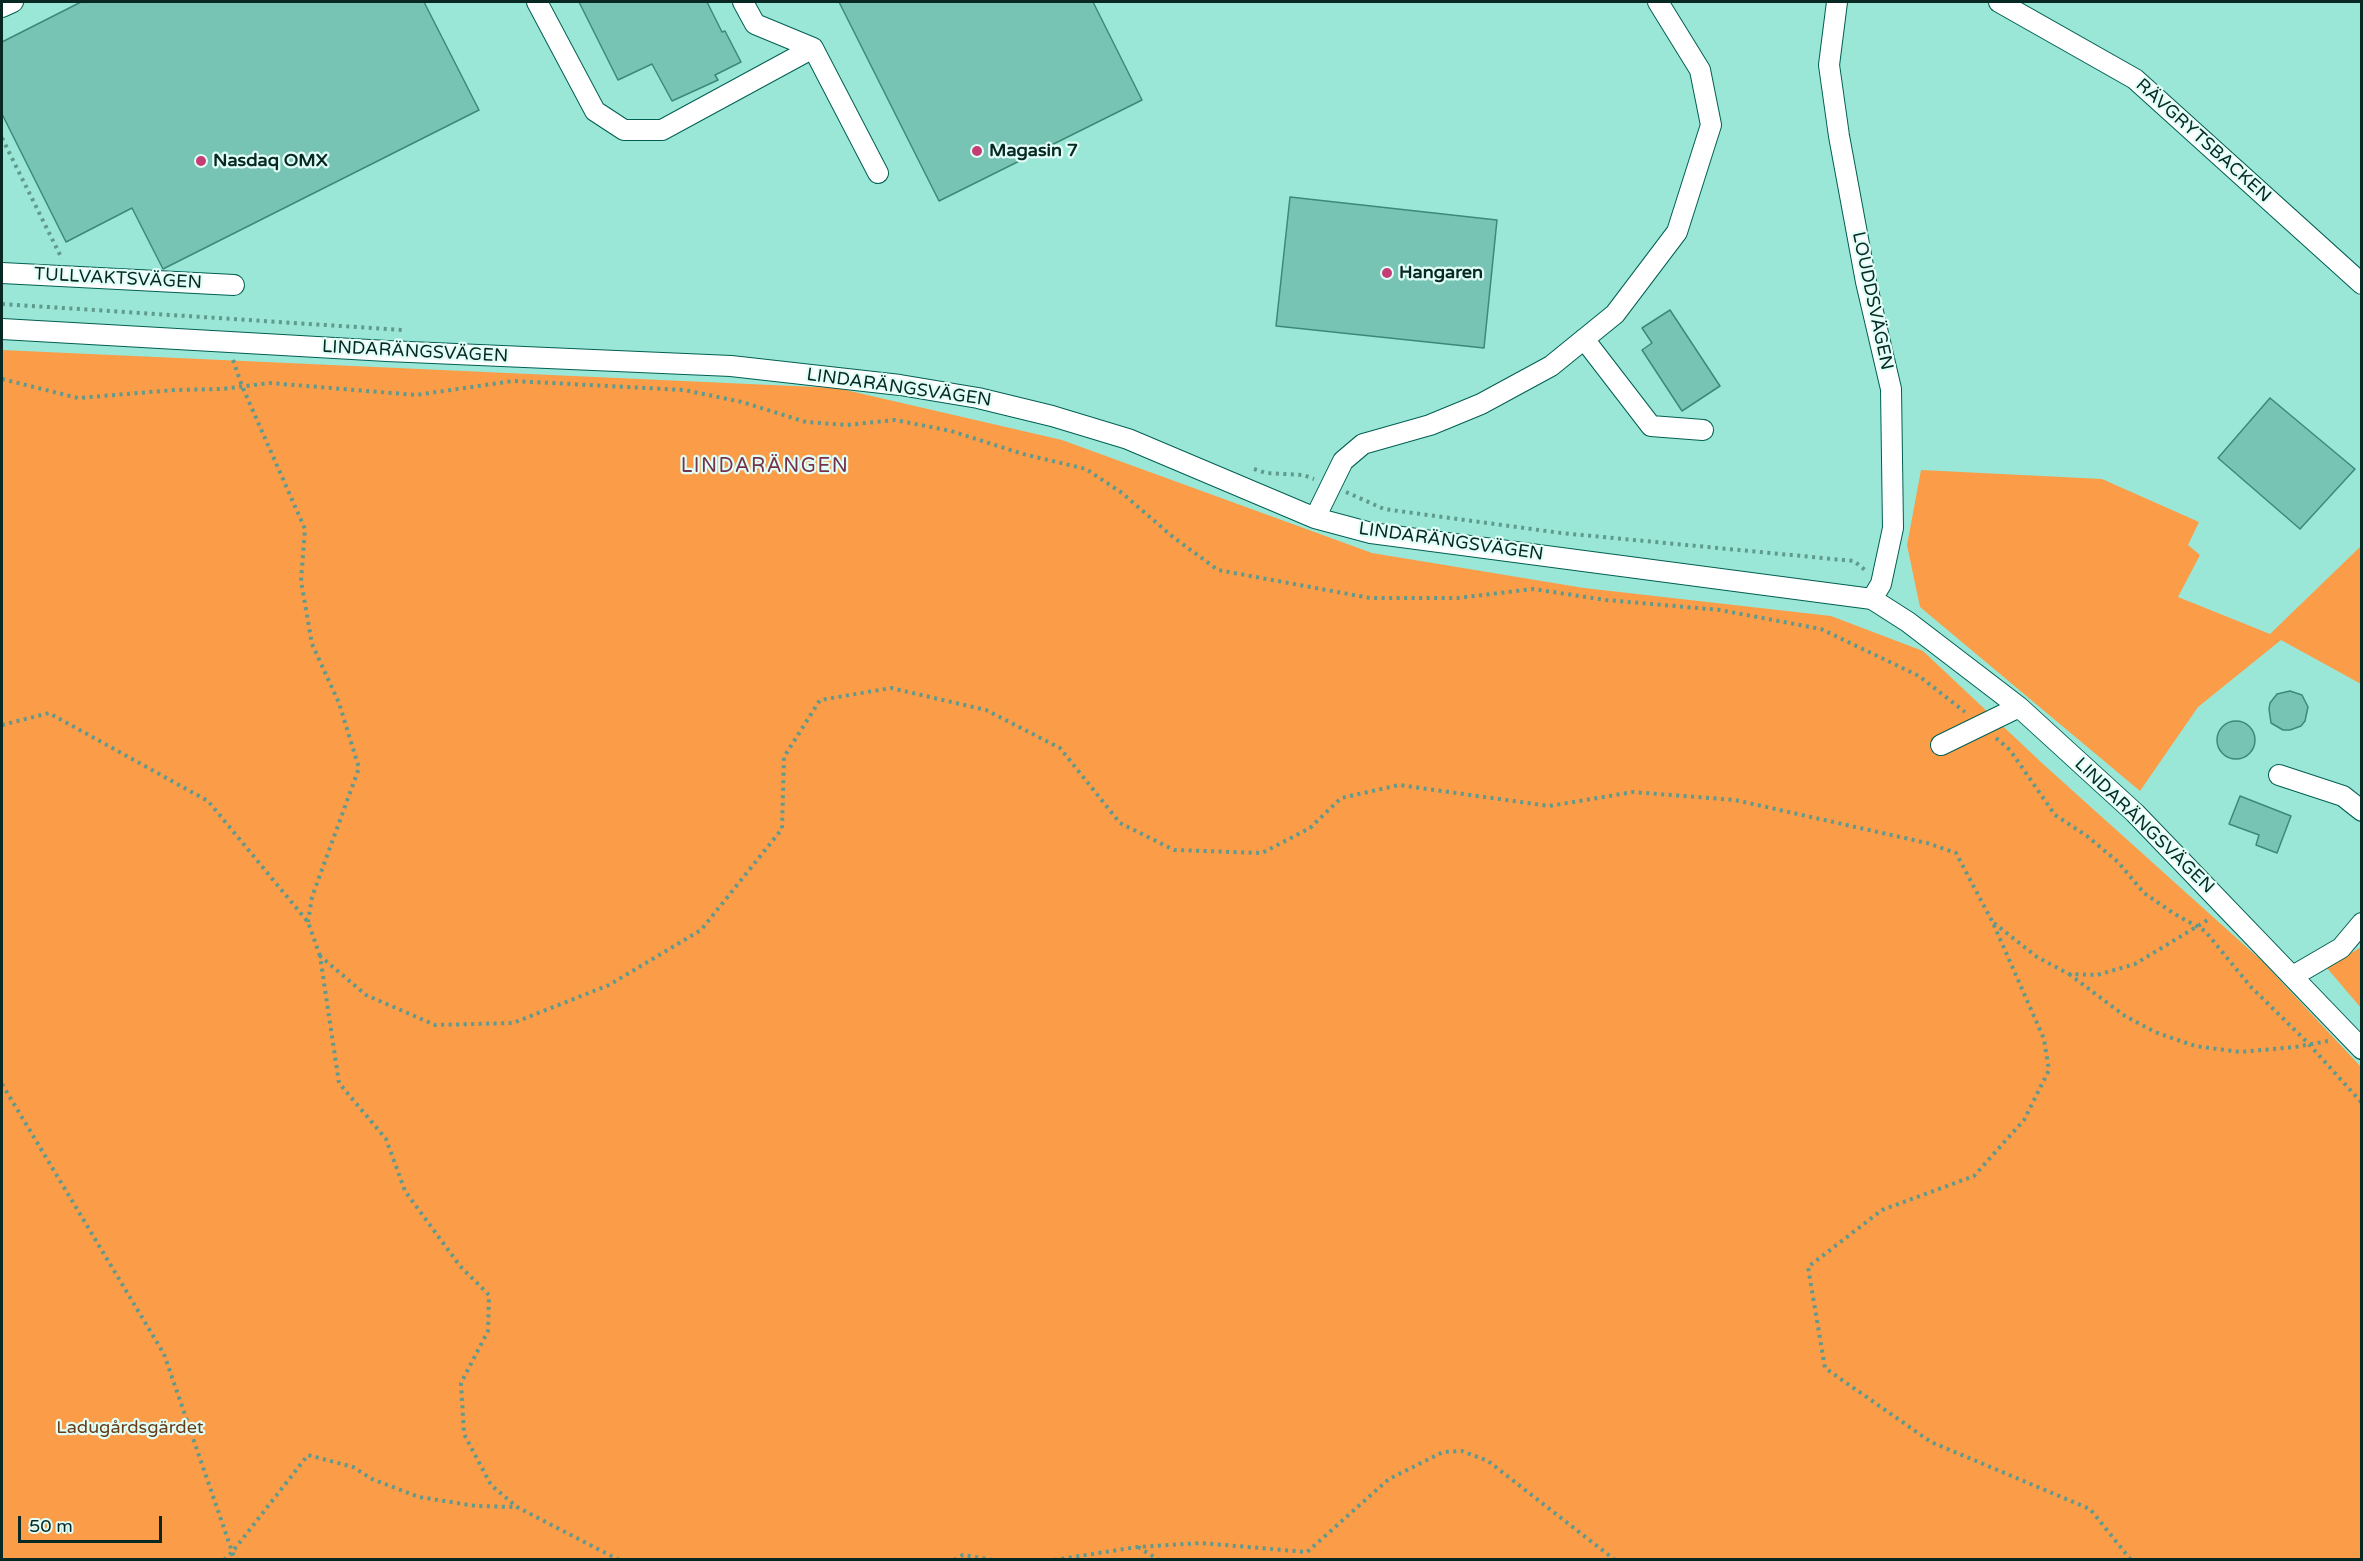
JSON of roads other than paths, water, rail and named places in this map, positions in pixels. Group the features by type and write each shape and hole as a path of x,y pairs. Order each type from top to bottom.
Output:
{"street":[{"path":"2,7 14,2"},
{"path":"537,2 595,111 624,130 662,130 813,48"},
{"path":"743,2 755,24 813,48 878,173"},
{"path":"1315,518 1343,461 1363,444 1430,425 1482,404 1551,366 1615,314 1677,232 1711,125 1700,70 1658,2"},
{"name":"LOUDDSVÄGEN","path":"1837,2 1829,65 1839,136 1866,282 1891,389 1893,528 1876,592"},
{"name":"RÄVGRYTSBACKEN","path":"1999,2 2135,79 2361,284"},
{"name":"TULLVAKTSVÄGEN","path":"2,273 234,285"},
{"name":"LINDARÄNGSVÄGEN","path":"2,329 731,366 900,385 978,398 1052,416 1128,439 1315,518 1371,533 1876,592 1908,622 2019,707 2135,813 2356,1043"},
{"path":"1584,339 1651,426 1703,430"},
{"path":"1941,745 2019,707"},
{"path":"2279,775 2343,796 2361,811"},
{"path":"2293,976 2341,948 2361,923"}],"place":[{"name":"Magasin 7","path":"977,151"},
{"name":"Nasdaq OMX","path":"201,161"},
{"name":"Hangaren","path":"1387,273"}],"district":[{"name":"LINDARÄNGEN","path":"765,467"}],"park label":[{"name":"Ladugårdsgärdet","path":"130,1428"}]}
